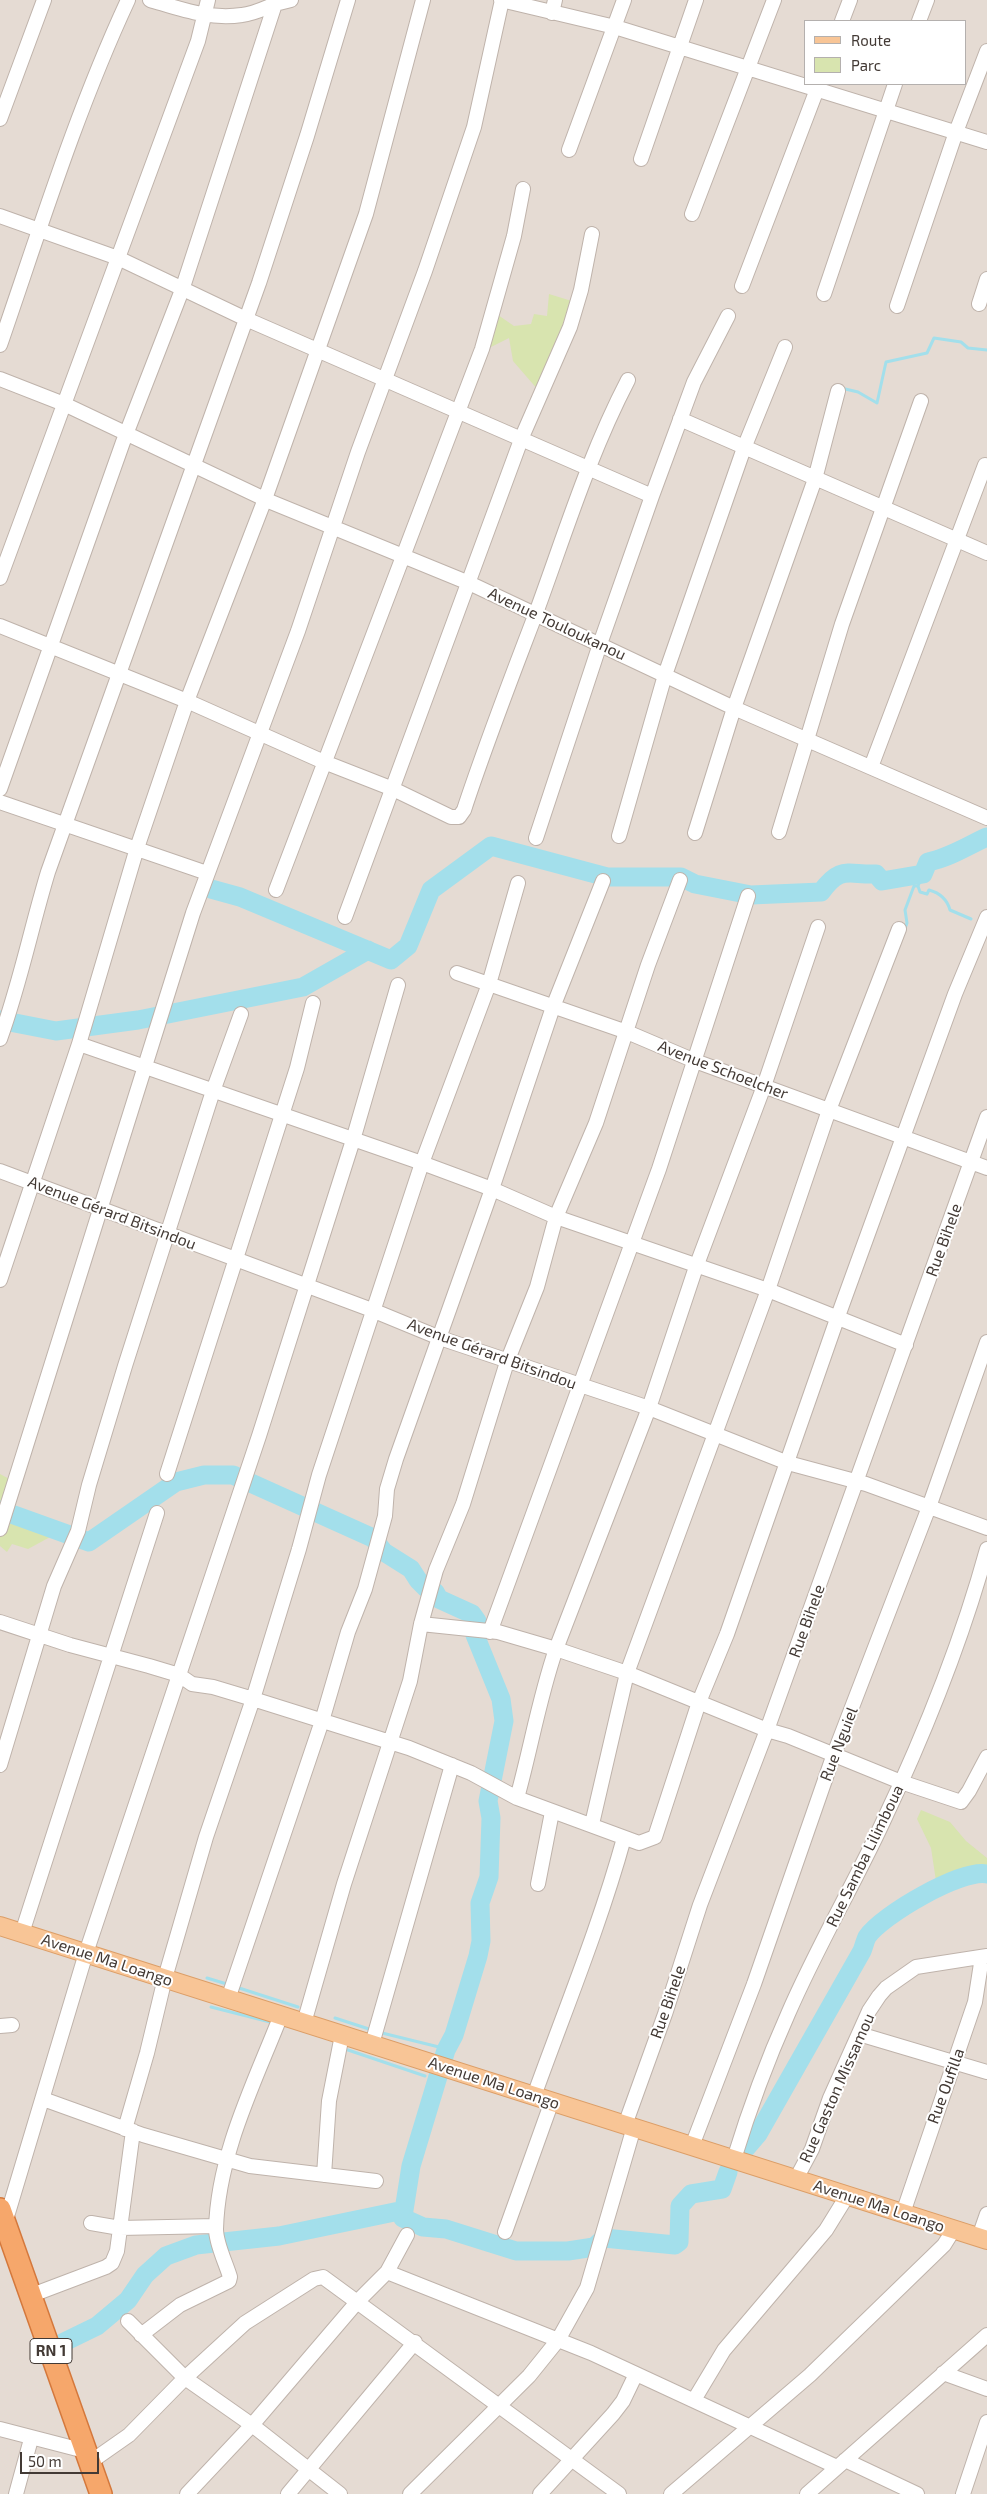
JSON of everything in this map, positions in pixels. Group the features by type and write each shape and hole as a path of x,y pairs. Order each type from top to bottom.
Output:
{"highway":[{"name":"RN 1","path":"4,2228 32,2295 100,2494"}],"main road":[{"name":"Avenue Ma Loango","path":"0,1926 983,2238"}],"street":[{"path":"0,119 44,0"},
{"path":"0,346 37,230 91,86 128,0"},
{"path":"150,0 205,16 244,15 283,1"},
{"path":"0,578 198,41 208,0"},
{"path":"0,1039 16,993 31,928 64,824 117,673 194,468 246,319 307,136 348,0"},
{"path":"0,1280 79,1044 137,848 187,701 265,499 366,214 423,0"},
{"path":"0,1529 207,873 258,732 298,631 384,378 425,271 474,127 501,0 554,7 749,68 804,82"},
{"path":"569,150 624,0"},
{"path":"641,159 696,0"},
{"path":"692,214 774,0"},
{"path":"842,20 850,0"},
{"path":"919,20 927,0"},
{"path":"0,789 49,646 126,435 182,290 283,1"},
{"path":"898,306 956,132 987,51"},
{"path":"824,294 895,85"},
{"path":"742,286 818,86 987,142"},
{"path":"276,890 482,349 514,236 523,189"},
{"path":"0,216 118,258 246,319 522,437 652,496"},
{"path":"345,918 522,437 570,327 581,290 592,234"},
{"path":"979,304 987,279"},
{"path":"536,838 600,644 680,419 694,382 728,316"},
{"path":"619,836 666,674 744,448 785,347"},
{"name":"Avenue Touloukanou","path":"0,379 64,404 194,468 265,499 469,583 666,674 734,708 987,818"},
{"path":"0,626 187,701 324,762 393,789 451,817 459,817 464,810 496,716 535,614 587,467 628,380"},
{"path":"695,833 734,708 815,478 838,391"},
{"path":"779,832 806,738 882,508 921,401"},
{"path":"680,419 987,553"},
{"path":"871,767 985,465"},
{"path":"0,802 207,873"},
{"path":"228,1999 322,1721 348,1632 368,1580 385,1516 387,1489 396,1459 492,1189 553,1006 603,880"},
{"path":"304,2023 344,1884 415,1664 421,1624 436,1570 463,1504 507,1362 537,1287 556,1217 596,1123 648,965 680,880"},
{"path":"32,2295 106,2267 115,2257 120,2228 129,2130 165,1978 206,1837 253,1698 299,1550 319,1475 372,1310 422,1163 488,984 518,882"},
{"path":"490,1632 632,1244 695,1061 748,896"},
{"path":"0,1622 179,1675 192,1684 213,1687 253,1698 390,1743 471,1773 517,1798 552,1812 592,1824 624,1838 639,1842 656,1837 699,1702 727,1634 837,1319 955,994 987,917"},
{"path":"517,1798 529,1756 543,1686 649,1408 696,1267 764,1086 818,927"},
{"path":"592,1824 627,1673 714,1432 768,1290 829,1110 900,929"},
{"name":"Avenue Schoelcher","path":"457,973 627,1032 695,1061 987,1168"},
{"path":"4,2228 86,1954 258,1436 353,1140 398,985"},
{"path":"167,1474 297,1068 313,1003"},
{"path":"0,1765 54,1586 78,1531 89,1485 125,1366 213,1091 241,1014"},
{"path":"79,1044 422,1163 492,1189 556,1217 696,1267 768,1290 906,1345"},
{"name":"Rue Bihele","path":"410,2494 500,2405 558,2340 587,2288 630,2126 700,1904 767,1730 987,1117"},
{"name":"Avenue Gérard Bitsindou","path":"0,1171 372,1310 440,1338 649,1408 714,1432 788,1463 857,1482 987,1528"},
{"name":"Rue Nguiel","path":"692,2146 754,1984 834,1754 929,1507 987,1342"},
{"path":"22,1933 157,1513"},
{"name":"Rue Samba Lilimboua","path":"734,2159 762,2077 788,2013 901,1782 940,1691 987,1549"},
{"path":"421,1624 501,1633 556,1649 627,1673 901,1782 961,1802 987,1757"},
{"path":"372,2044 452,1765"},
{"path":"538,1884 552,1812"},
{"path":"534,2096 581,1964 606,1902 624,1838"},
{"name":"Rue Gaston Missamou","path":"796,2179 812,2149 830,2098 869,2011 883,1992 916,1967 942,1961 985,1956"},
{"name":"Rue Oufilla","path":"902,2213 975,2002 985,1956"},
{"path":"141,2335 180,2304 229,2281 230,2277 216,2231 218,2196 226,2159 281,2015"},
{"path":"324,2175 329,2101 342,2034"},
{"path":"859,2034 987,2072"},
{"path":"43,2099 129,2130 250,2166 376,2181"},
{"path":"505,2232 552,2101"},
{"path":"694,2400 724,2350 826,2230 847,2196"},
{"path":"983,2238 987,2214"},
{"path":"91,2223 120,2228 216,2226"},
{"path":"671,2494 810,2375 944,2245 954,2229"},
{"path":"187,2494 252,2425 358,2301 387,2272 407,2235"},
{"path":"387,2272 558,2340 750,2426 916,2494"},
{"path":"0,2429 87,2457 129,2435 185,2378 245,2323 314,2279 327,2278 619,2494"},
{"path":"128,2321 185,2378 252,2425 340,2494"},
{"path":"807,2494 987,2334"},
{"path":"288,2494 415,2342"},
{"path":"942,2373 987,2389"},
{"path":"540,2494 614,2414 636,2374"},
{"path":"963,2494 987,2422"},
{"path":"16,2494 31,2439"}],"shaded area":[{"path":"0,0 987,0 987,2494 0,2494"}],"green space":[{"path":"549,294 575,302 539,391 513,361 509,338 487,349 498,315 514,326 531,324 534,314 547,316"},
{"path":"0,1474 15,1482 16,1499 13,1518 31,1523 55,1524 52,1536 28,1549 12,1544 7,1552 0,1546"},
{"path":"921,1810 950,1822 966,1841 987,1858 987,1874 973,1875 948,1882 936,1881 931,1848 917,1819"}],"waterway":[{"path":"841,388 858,392 877,403 886,362 927,353 934,338 961,342 968,348 987,350"},
{"path":"211,889 240,897 391,960 408,946 431,890 491,846 607,877 681,877 695,884 751,895 821,892 834,878 845,873 876,874 882,881 923,874 928,862 951,855 987,837"},
{"path":"904,931 907,923 905,910 914,886 918,886 923,874"},
{"path":"918,886 920,892 927,894 929,890 940,895 950,910 971,919"},
{"path":"0,1020 56,1031 138,1020 303,987 368,950"},
{"path":"0,1510 89,1542 176,1482 204,1475 233,1475 373,1538 384,1552 411,1569 418,1580 426,1588 435,1592 439,1599 472,1614 477,1621 475,1635 501,1699 504,1721 488,1801 491,1818 489,1877 480,1903 481,1941 478,1956 454,2035 446,2050 411,2166 404,2210"},
{"path":"746,2148 758,2134 862,1951 867,1937 888,1917 923,1895 959,1879 975,1874 987,1874"},
{"path":"207,1978 230,1985"},
{"path":"236,1987 298,2007"},
{"path":"211,2007 274,2023"},
{"path":"335,2018 372,2030"},
{"path":"378,2032 443,2048"},
{"path":"348,2050 425,2076"},
{"path":"58,2345 97,2326 128,2300 145,2275 166,2256 196,2245 279,2236 404,2210 403,2218 423,2227 446,2229 516,2251 568,2251 594,2247 604,2238 675,2245 679,2242 680,2206 691,2194 722,2189 728,2172"}]}
